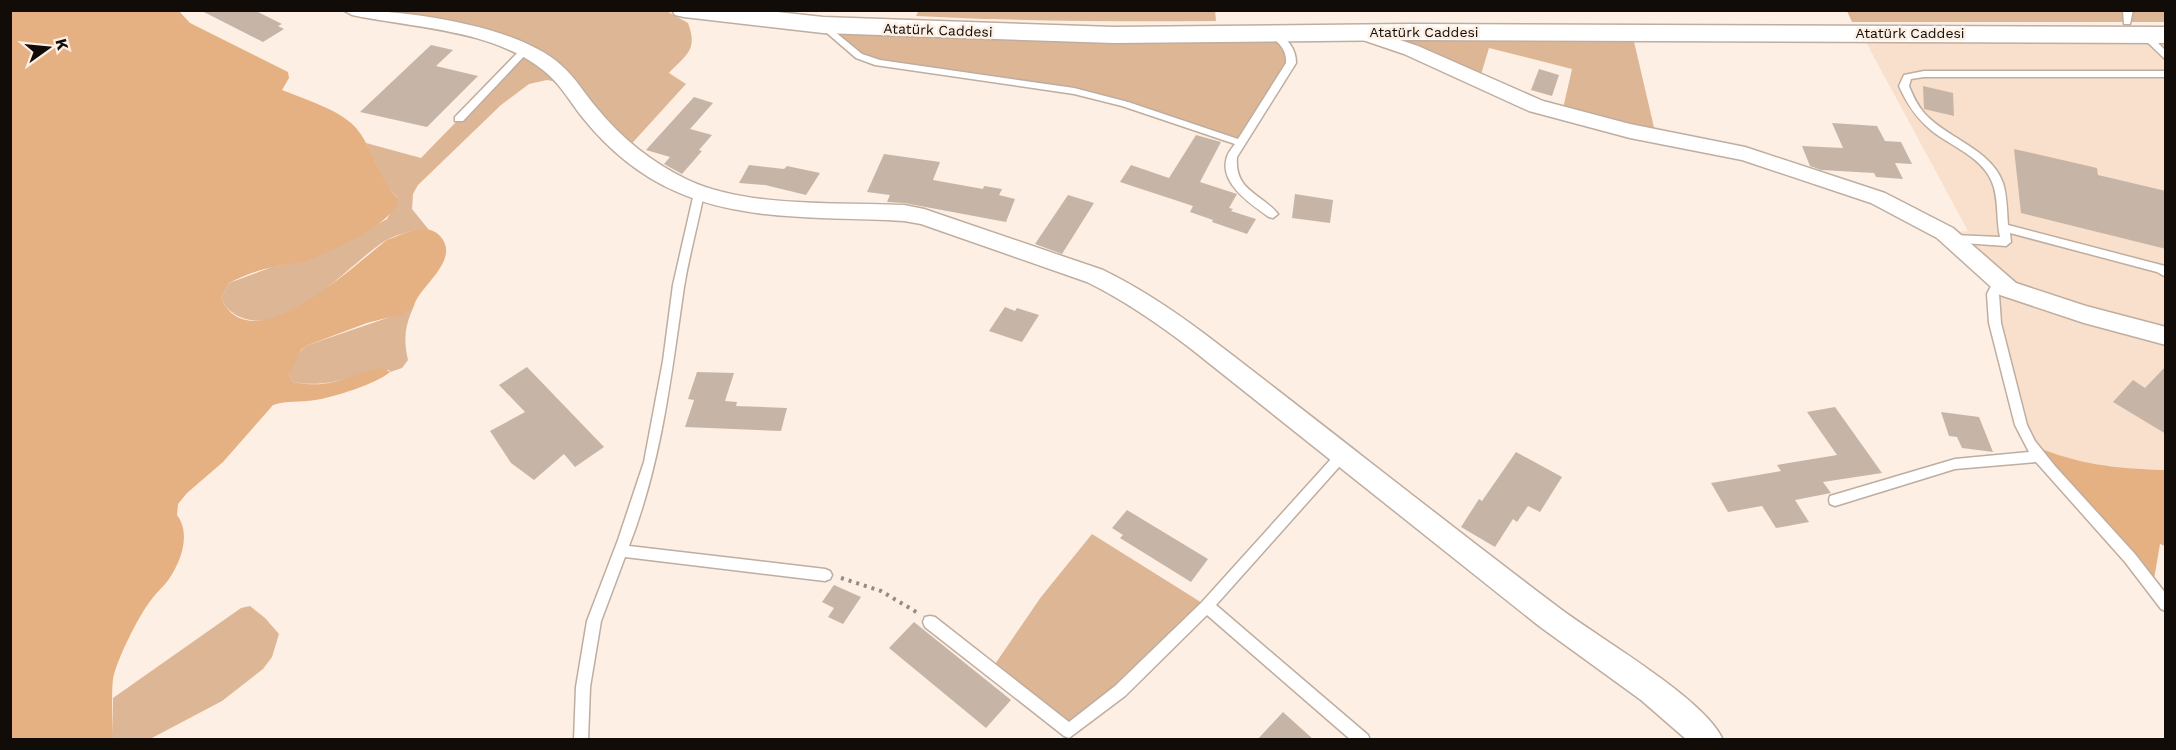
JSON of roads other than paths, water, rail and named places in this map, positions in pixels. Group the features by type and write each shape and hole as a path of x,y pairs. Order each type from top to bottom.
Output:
{"highway":[{"name":"Atatürk Caddesi","path":"684,10 1114,35 2146,25"},
{"name":"Atatürk Caddesi","path":"822,18 963,18 1111,22 1384,20 2146,25"}],"street":[{"path":"352,10 403,15 526,49 547,63 569,84 617,144 665,178 699,194 744,203 887,212 924,217 1095,276 1143,302 1344,453 1551,619 1669,704 1708,740"},
{"path":"1358,32 1411,50 1536,106 1630,131 1745,154 1817,177 1898,207 1953,239 1998,283 2034,300 2166,336"}],"lane":[{"path":"822,18 859,56 878,63 1074,91 1125,104 1241,143"},
{"path":"2146,25 2166,57"},
{"path":"1273,33 1289,49 1292,55 1291,63 1231,162 1233,173 1250,198 1273,214"},
{"path":"459,119 526,49"},
{"path":"1953,239 1982,238 2006,242 1997,180 1976,158 1941,134 1922,116 1906,92 1904,86 1908,77 1936,74 2166,74"},
{"path":"581,740 583,687 594,621 621,551 650,462 669,361 679,285 699,194"},
{"path":"2003,227 2161,269 2166,273"},
{"path":"1998,283 1993,294 1995,322 2021,425 2038,456 2130,558 2166,605"},
{"path":"930,622 1069,731 1120,691 1207,606 1344,453"},
{"path":"1835,500 1955,464 2038,456"},
{"path":"621,551 825,575"},
{"path":"1207,606 1363,740"}]}
